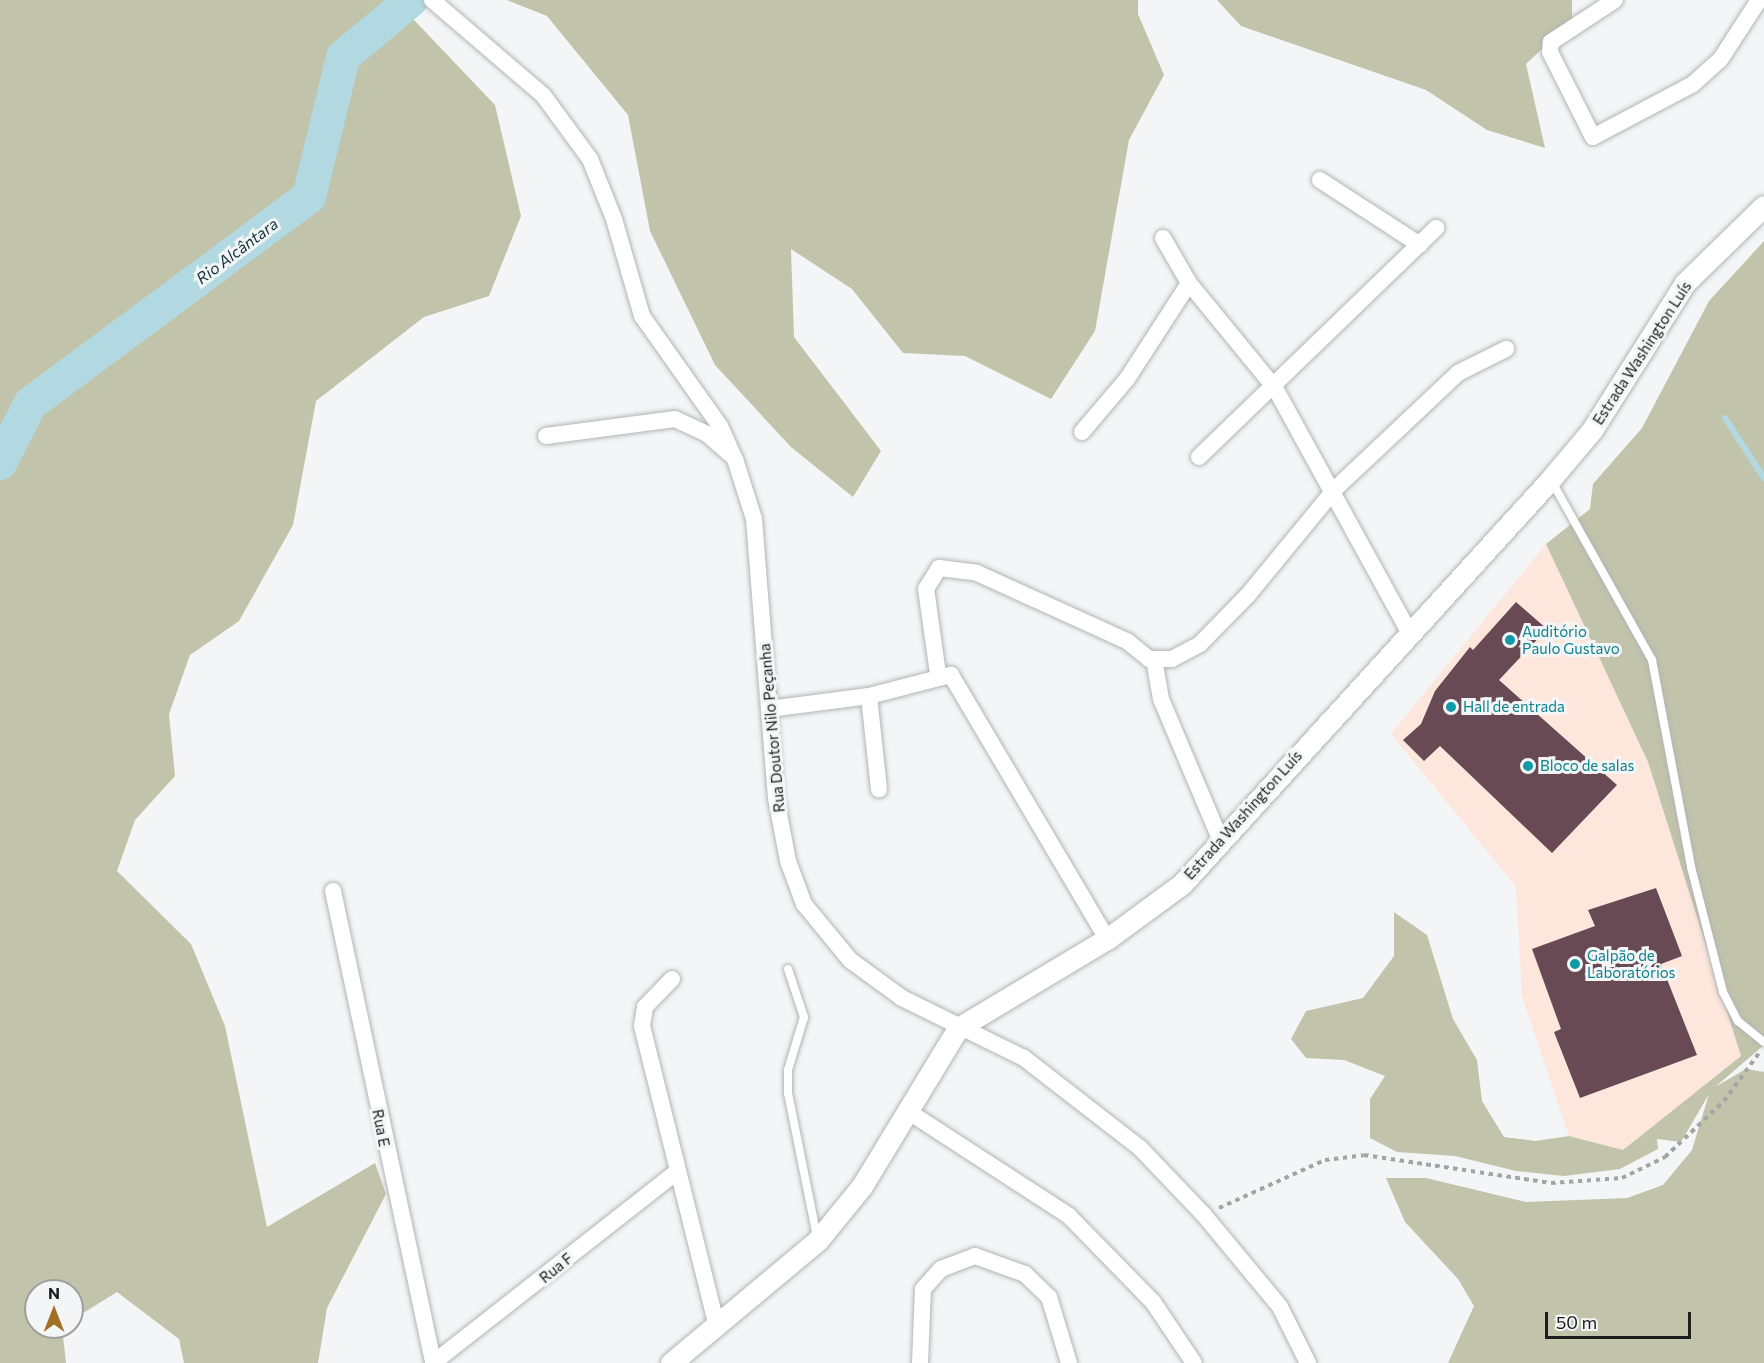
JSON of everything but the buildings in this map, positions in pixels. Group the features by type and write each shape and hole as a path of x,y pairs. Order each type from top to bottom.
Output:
{"street":[{"name":"Rua Doutor Nilo Peçanha","path":"432,0 543,95 590,159 614,219 642,316 720,426 735,459 754,519 776,798 788,861 804,904 850,960 902,998 958,1028 1024,1058 1090,1104 1204,1215 1280,1307 1308,1363"},
{"path":"1615,0 1557,33 1550,52 1589,134 1598,137 1702,76 1749,22 1759,0"},
{"path":"1320,180 1420,245"},
{"name":"Estrada Washington Luís","path":"671,1363 717,1327 818,1240 909,1112 958,1028 1107,939 1182,884 1408,632 1550,480 1592,430 1685,283 1764,206"},
{"path":"1199,457 1275,388 1436,228"},
{"path":"1164,238 1189,283 1275,388 1335,489 1408,632"},
{"path":"1082,432 1115,395 1189,283"},
{"path":"938,674 926,589 931,575 948,568 977,573 1127,640 1154,659 1172,659 1200,644 1226,620 1335,489 1458,373 1506,349"},
{"path":"546,436 675,419 706,434 735,459"},
{"path":"1154,659 1161,699 1220,839"},
{"path":"769,709 869,696 938,674 956,680 1107,939"},
{"path":"869,696 879,789"},
{"name":"Rua E","path":"333,891 433,1363"},
{"path":"672,979 645,1007 642,1026 717,1327"},
{"path":"909,1112 1069,1216 1153,1302 1194,1363"},
{"name":"Rua F","path":"433,1363 678,1171"},
{"path":"920,1363 923,1290 941,1269 975,1256 1025,1274 1049,1297 1069,1363"}],"lane":[{"path":"1550,480 1652,660 1691,867 1723,992 1738,1021 1764,1042"},
{"path":"788,969 804,1017 789,1070 788,1093 818,1240"}],"path":[{"path":"1204,1215 1325,1160 1364,1155 1551,1183 1622,1178 1665,1157 1724,1101 1764,1046"}],"shaded area":[{"path":"1546,544 1648,762 1741,1056 1623,1150 1569,1136 1522,996 1516,887 1391,734"}],"green space":[{"path":"0,0 395,0 495,105 521,216 489,296 424,317 316,401 293,525 239,621 190,655 169,714 175,776 135,820 117,871 191,944 225,1026 267,1227 375,1163 386,1194 327,1308 318,1363 184,1363 179,1339 117,1292 84,1313 84,1279 24,1279 24,1339 63,1339 66,1363 0,1363"},
{"path":"507,0 1138,0 1138,14 1164,75 1129,140 1095,331 1051,399 965,356 903,353 852,289 791,249 794,337 881,451 853,497 791,447 715,365 650,231 628,115 547,16"},
{"path":"1217,0 1572,0 1572,21 1526,64 1545,148 1487,130 1426,90 1241,26"},
{"path":"1764,241 1764,1045 1715,1087 1746,1069 1764,1072 1764,1363 1448,1363 1474,1306 1458,1279 1405,1222 1386,1178 1426,1178 1526,1202 1627,1198 1663,1185 1692,1150 1709,1094 1681,1142 1657,1139 1658,1149 1620,1169 1564,1176 1516,1171 1455,1156 1397,1152 1370,1138 1370,1099 1385,1076 1344,1060 1306,1058 1291,1039 1306,1011 1363,998 1394,956 1394,912 1427,935 1453,1019 1477,1060 1482,1101 1504,1137 1535,1141 1569,1136 1623,1150 1741,1056 1648,762 1546,544 1590,509 1593,484 1642,428 1709,301"}],"waterway":[{"name":"Rio Alcântara","path":"0,463 30,404 309,197 343,57 411,0"},
{"path":"1725,418 1764,478"}],"place":[{"name":"Auditório Paulo Gustavo","path":"1510,640"},
{"name":"Hall de entrada","path":"1451,707"},
{"name":"Bloco de salas","path":"1528,766"},
{"name":"Galpão de Laboratórios","path":"1575,964"}]}
